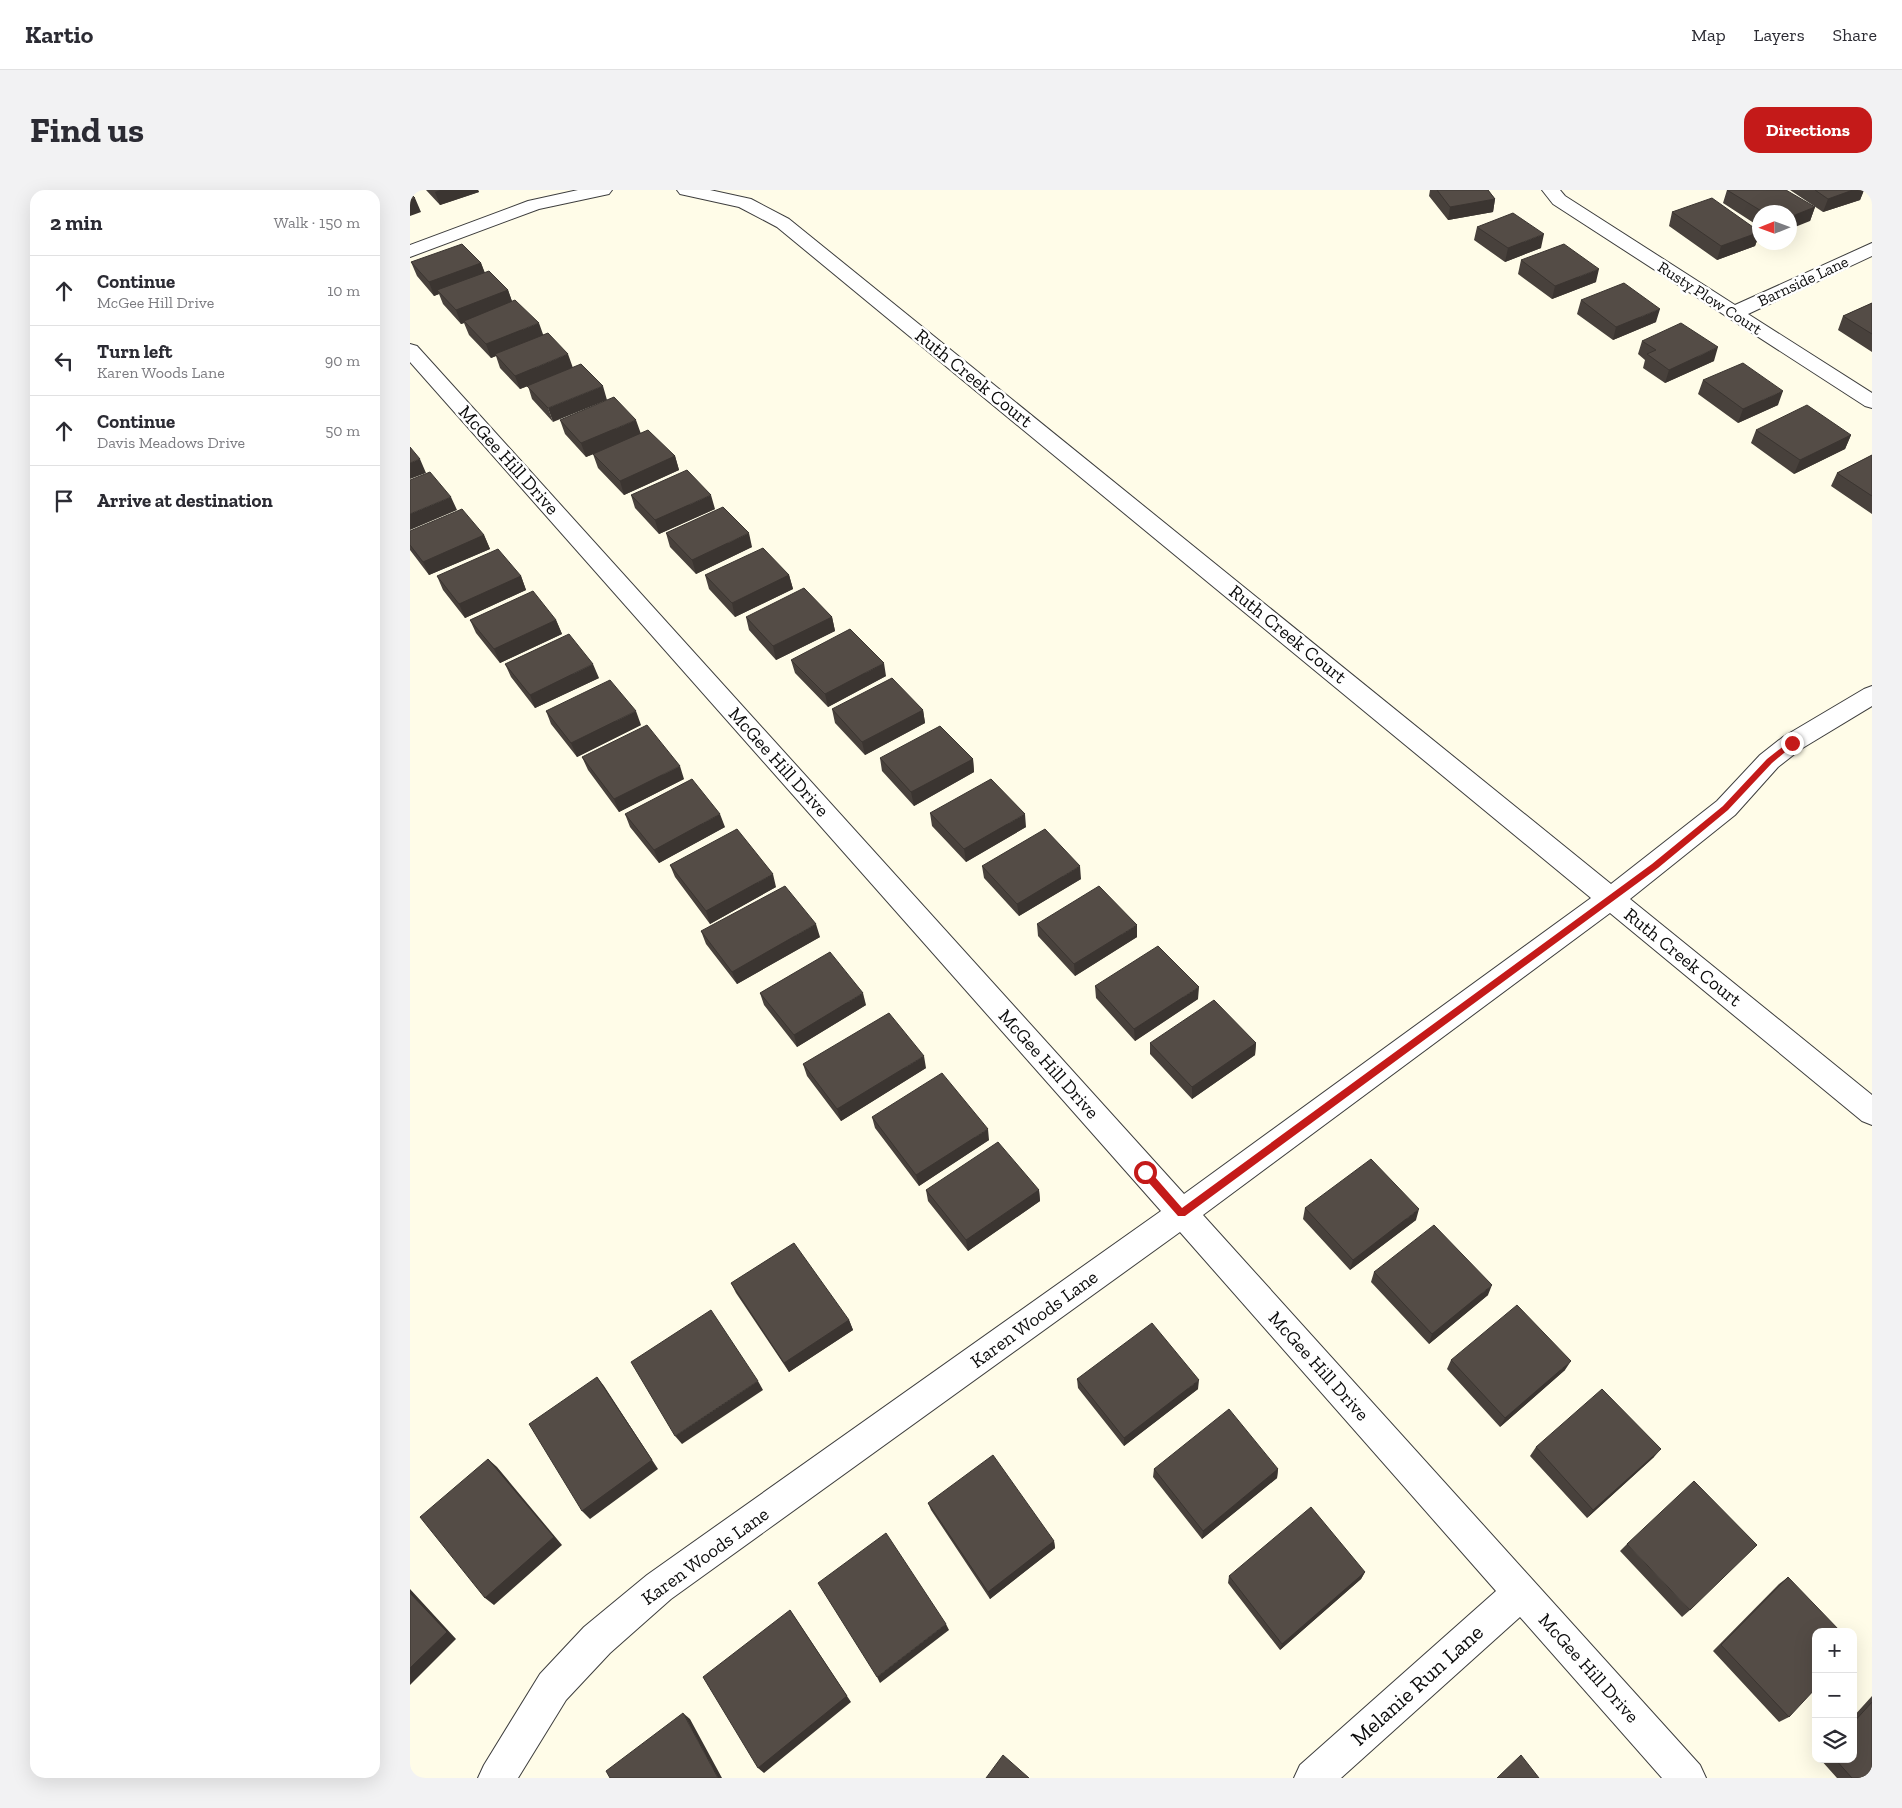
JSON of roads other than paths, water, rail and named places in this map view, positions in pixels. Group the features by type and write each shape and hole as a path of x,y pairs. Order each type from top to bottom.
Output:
{"street":[{"path":"410,252 534,205 603,190"},
{"name":"Ruth Creek Court","path":"686,190 745,203 783,223 1872,1112"},
{"name":"Rusty Plow Court","path":"1551,190 1560,200 1872,402"},
{"name":"Barnside Lane","path":"1734,313 1872,249"},
{"name":"McGee Hill Drive","path":"410,350 1687,1778"},
{"name":"Karen Woods Lane","path":"497,1778 552,1687 597,1640 659,1587 1182,1213 1698,833 1726,808 1770,761 1792,743 1872,695"},
{"name":"Melanie Run Lane","path":"1313,1778 1521,1592"}]}
